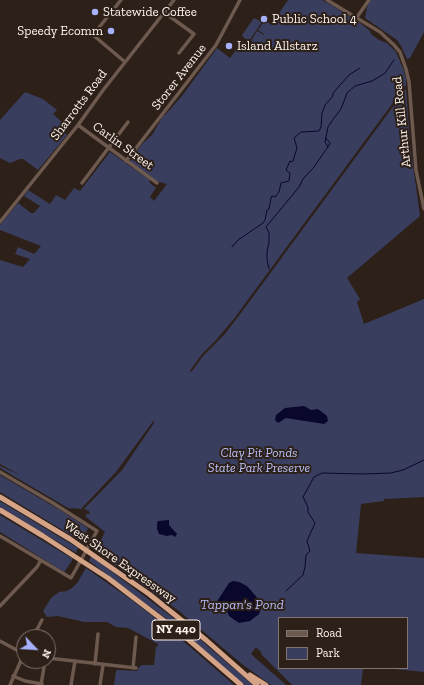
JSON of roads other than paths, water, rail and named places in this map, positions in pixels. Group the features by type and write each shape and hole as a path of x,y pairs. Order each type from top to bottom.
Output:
{"highway":[{"name":"West Shore Expressway","path":"0,497 110,566 167,608 239,668 257,685"},
{"name":"West Shore Expressway","path":"0,510 55,543 108,578 189,640 241,685"},
{"path":"239,668 266,685"}],"street":[{"path":"121,0 94,35 125,62"},
{"name":"Sharrotts Road","path":"0,222 78,125 174,0"},
{"name":"Storer Avenue","path":"126,161 216,45 240,0"},
{"name":"Arthur Kill Road","path":"327,0 357,17 387,38 400,52 404,61 409,82 416,170 424,209"},
{"path":"357,17 369,0"},
{"path":"165,13 194,34 179,53"},
{"path":"82,183 128,122"},
{"name":"Carlin Street","path":"78,125 157,183"},
{"path":"0,472 97,531 70,578 0,536"},
{"path":"0,606 42,560"},
{"path":"37,629 42,620"},
{"path":"95,664 98,634"},
{"path":"56,659 134,668 136,637"},
{"path":"0,642 16,650"},
{"path":"71,685 74,661"},
{"path":"100,685 103,664"},
{"path":"10,685 16,669"},
{"path":"13,676 25,681 42,684 44,669"}],"water":[{"path":"304,406 311,410 318,409 327,416 328,421 324,424 286,418 278,423 275,420 276,415 285,408"},
{"path":"169,520 169,525 177,534 175,537 172,535 167,536 159,534 157,529 158,521"},
{"name":"Tappan's Pond","path":"233,581 247,586 261,602 259,614 250,621 239,623 229,616 227,611 218,606 216,603 229,583"}],"waterway":[{"path":"269,269 267,260 269,233 266,227 299,187 303,179 314,167 328,147 325,142 328,127 341,109 347,93 355,86 372,81 385,73 394,60"},
{"path":"232,247 238,240 263,223 267,210 269,209 272,196 275,197 279,192 281,183 289,181 290,173 286,170 290,161 293,161 297,148 294,138 301,132 319,131 325,105 333,96 333,93 349,75 360,68"},
{"path":"326,138 330,143 328,147"},
{"path":"286,591 303,575 306,555 310,551 307,541 315,523 308,512 308,507 303,497 314,477 322,473 391,473 403,470 424,460"}],"place":[{"name":"Statewide Coffee","path":"95,12"},
{"name":"Public School 4","path":"264,19"},
{"name":"Speedy Ecomm","path":"111,31"},
{"name":"Island Allstarz","path":"229,46"}],"park label":[{"name":"Clay Pit Ponds State Park Preserve","path":"259,460"}]}
